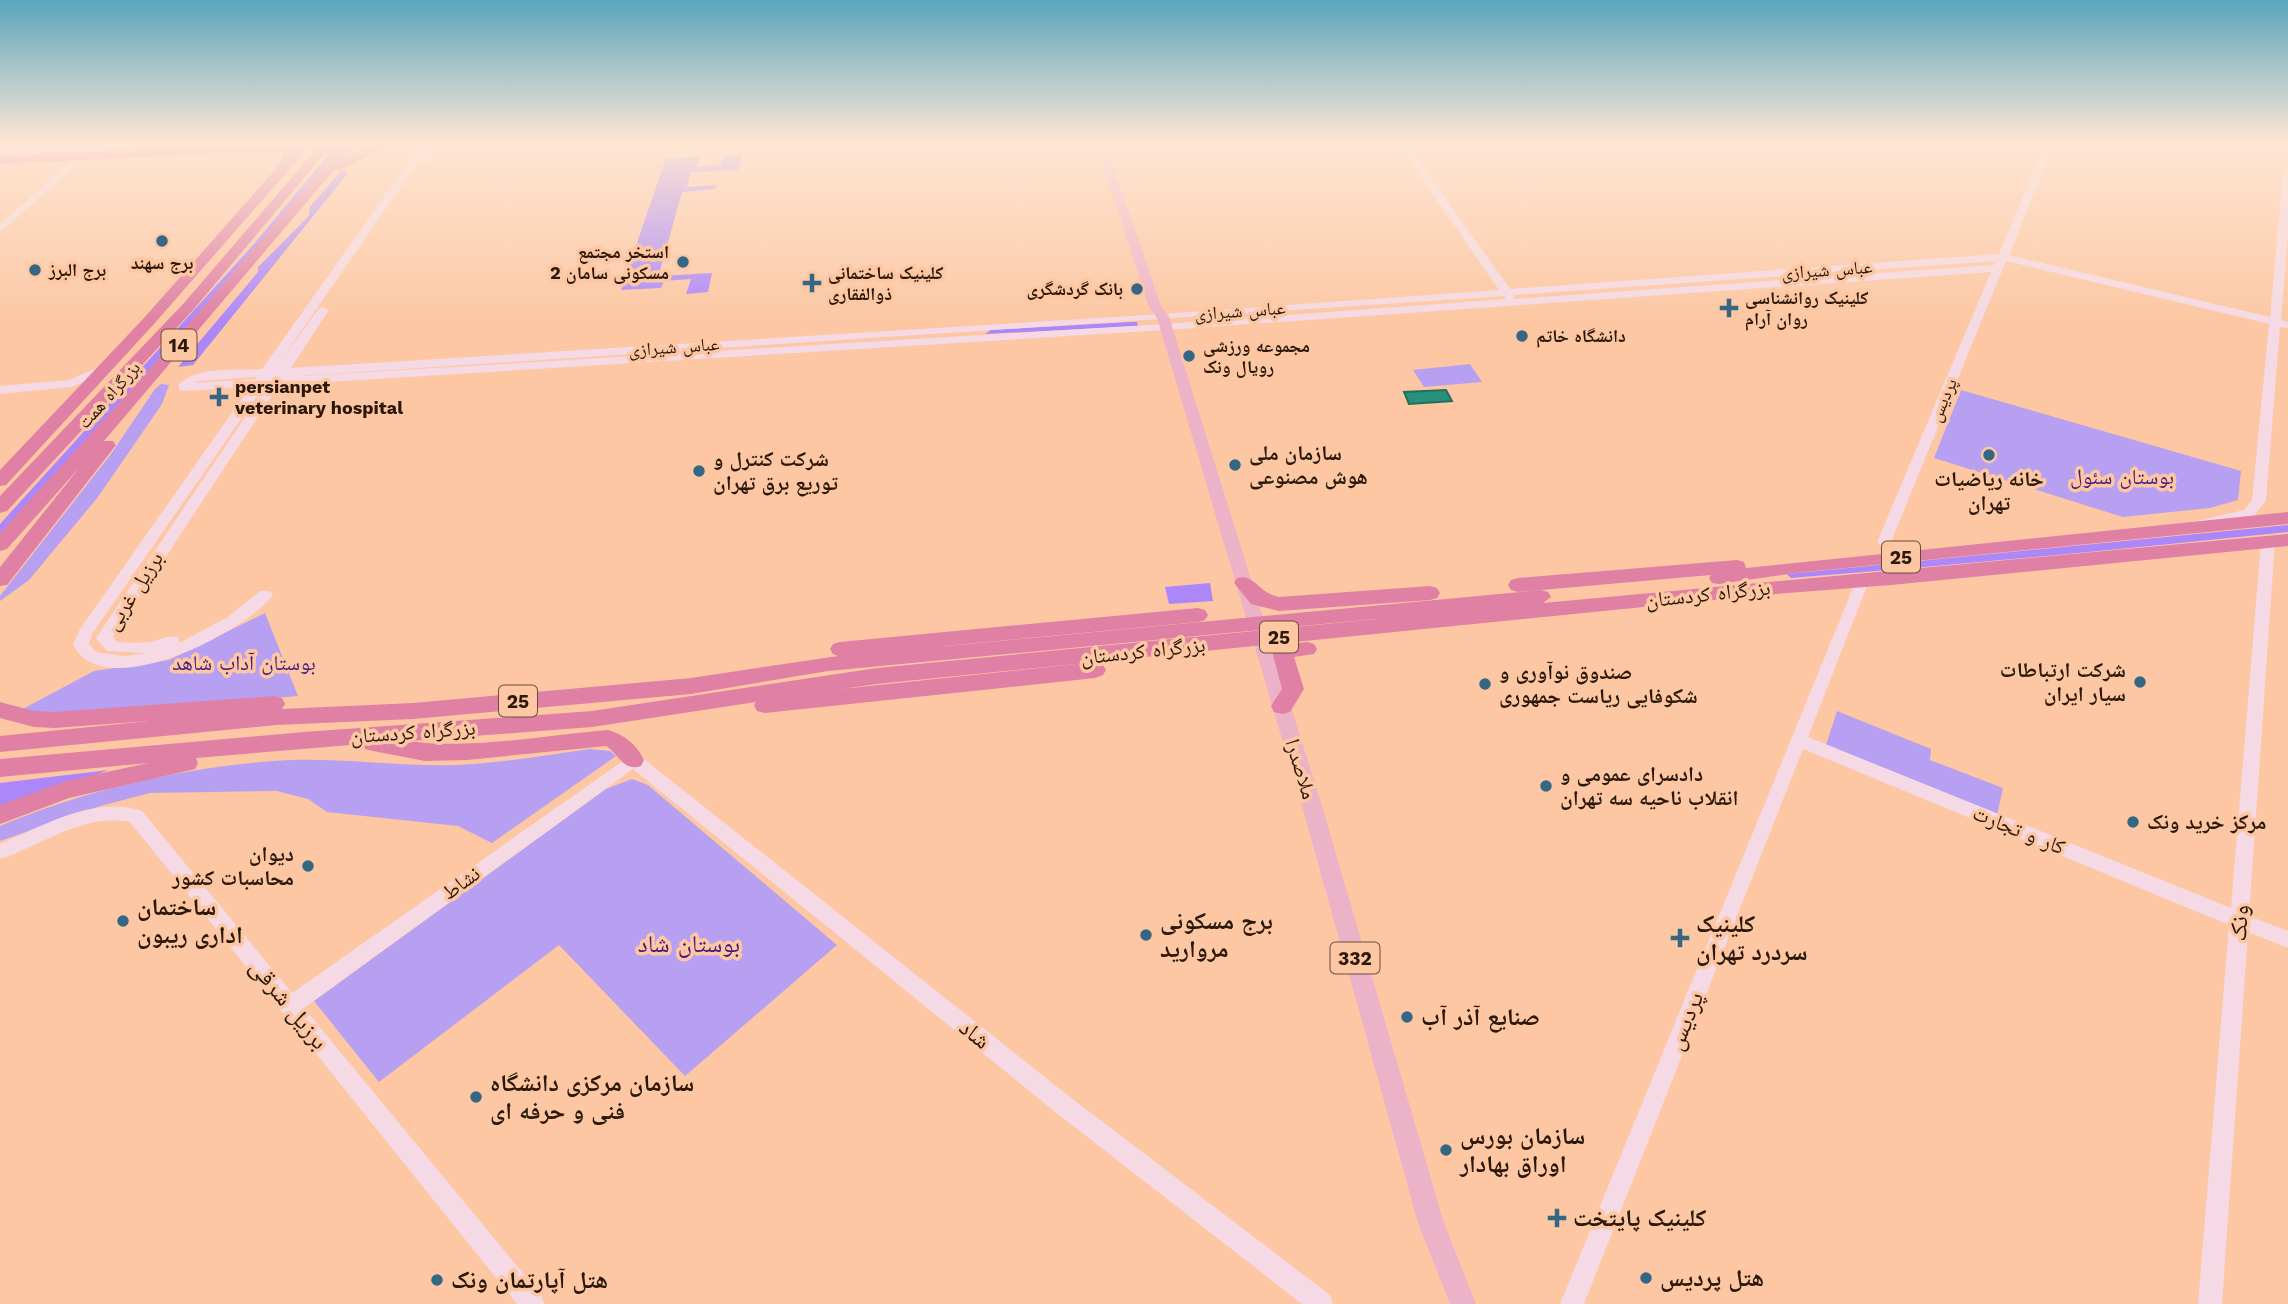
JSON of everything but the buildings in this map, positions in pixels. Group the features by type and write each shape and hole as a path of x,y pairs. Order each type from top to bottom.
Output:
{"highway":[{"path":"3,476 108,367 256,202"},
{"name":"بزرگراه همت","path":"0,507 159,338 275,202"},
{"name":"بزرگراه همت","path":"0,545 148,380 300,202"},
{"path":"159,338 175,306 205,269 219,244"},
{"path":"0,580 121,426 148,380"},
{"name":"بزرگراه کردستان","path":"1518,606 1795,567 2286,518"},
{"name":"بزرگراه کردستان","path":"0,744 276,717 413,711 691,686 828,664 1036,653 1518,606 1861,581 2278,541"},
{"path":"1244,583 1258,599 1279,604 1743,565 1795,567"},
{"path":"1282,706 1293,689 1282,651 1786,599 1861,581"},
{"path":"1408,594 1396,604 1398,619 1410,633 1422,637"},
{"path":"635,691 787,657 834,650 999,632 1253,610"},
{"path":"1178,617 1191,624 1201,641 1198,653 1185,660"},
{"name":"بزرگراه کردستان","path":"0,768 304,740 592,719 1036,653"},
{"path":"592,719 718,710 1266,653"},
{"path":"0,710 34,719 55,720 288,704 363,712"},
{"path":"343,738 425,752 467,751 608,738 614,739 633,760"},
{"path":"0,815 66,790 101,781 165,767 260,754 304,740"}],"main road":[{"path":"1,225 21,202"},
{"path":"1,225 30,202"},
{"name":"برزیل غربی","path":"273,376 257,384 85,633 81,644 87,654 97,660 126,662 154,658 192,643 253,608 265,595 245,602 162,646 135,649 113,647 106,641 105,636 273,376 391,202"},
{"name":"ملاصدرا","path":"1120,202 1152,296 1164,322 1282,706 1431,1223 1450,1304"},
{"name":"ملاصدرا","path":"1131,202 1167,304 1164,322"},
{"path":"1443,202 1510,298"},
{"name":"پردیس","path":"1884,542 2026,202"},
{"path":"2168,531 2249,513 2258,506 2285,202"},
{"name":"عباس شیرازی","path":"1510,298 1966,270 2001,262"},
{"name":"عباس شیرازی","path":"257,384 191,389 183,387 190,380 199,377 273,376 1164,322 2001,262 2288,325"},
{"path":"1966,270 1986,276 1992,285"},
{"path":"1117,320 1141,309 1152,296"},
{"name":"عباس شیرازی","path":"976,333 1117,320 1140,323"},
{"path":"0,398 71,383 108,367"},
{"path":"0,390 26,392"},
{"name":"ونک","path":"2210,1304 2239,920 2278,541"},
{"name":"پردیس","path":"1572,1304 1861,581"},
{"path":"81,644 105,636"},
{"name":"کار و تجارت","path":"1798,740 2288,940"},
{"name":"نشاط","path":"290,1006 633,760"},
{"name":"شاد","path":"633,760 1062,1104 1321,1304"},
{"name":"برزیل شرقی","path":"0,852 93,816 117,811 136,816 532,1304"},
{"name":"ملاصدرا","path":"1431,1223 1463,1304"}],"green space":[{"path":"1470,364 1482,382 1424,387 1413,370"},
{"path":"161,384 169,385 162,404 98,497 29,580 0,601 0,596 111,454"},
{"name":"بوستان سئول","path":"1961,390 2241,471 2238,500 2210,508 2123,517 1934,458"},
{"name":"بوستان آداب شاهد","path":"265,613 298,696 70,715 19,711 94,671 169,660"},
{"path":"1837,711 1931,749 1930,760 2003,788 1997,815 1825,748"},
{"path":"590,749 610,751 616,756 492,843 458,826 327,812 308,799 277,791 150,793 100,806 0,841 0,826 32,813 99,791 203,769 296,760 458,765"},
{"name":"بوستان شاد","path":"632,779 648,785 837,945 685,1076 559,945 379,1082 314,1001 606,789"}],"shaded area":[{"path":"289,202 296,202 132,389 0,534 0,524"},
{"path":"314,202 325,202 193,365 178,367 258,272 258,267 309,216 310,207"},
{"path":"651,202 679,202 659,276 712,273 708,292 686,294 691,279 664,281 661,288 621,290"},
{"path":"1137,322 1138,326 985,334 991,330"},
{"path":"2288,525 2288,532 2164,545 1791,578 1787,574"},
{"path":"1210,583 1213,601 1169,604 1165,587"},
{"path":"109,770 0,809 0,783"}],"water":[{"path":"1446,390 1452,401 1409,404 1404,392"}],"place":[{"name":"برج سهند","path":"162,241"},
{"name":"استخر مجتمع مسکونی سامان 2","path":"683,262"},
{"name":"برج البرز","path":"35,270"},
{"name":"کلینیک ساختمانی ذوالفقاری","path":"812,283"},
{"name":"بانک گردشگری","path":"1137,289"},
{"name":"کلینیک روانشناسی روان آرام","path":"1729,308"},
{"name":"دانشگاه خاتم","path":"1522,336"},
{"name":"مجموعه ورزشی رویال ونک","path":"1189,356"},
{"name":"persianpet veterinary hospital","path":"219,397"},
{"name":"خانه ریاضیات تهران","path":"1989,455"},
{"name":"سازمان ملی هوش مصنوعی","path":"1235,465"},
{"name":"شرکت کنترل و توریع برق تهران","path":"699,471"},
{"name":"شرکت ارتباطات سیار ایران","path":"2140,682"},
{"name":"صندوق نوآوری و شکوفایی ریاست جمهوری","path":"1485,684"},
{"name":"دادسرای عمومی و انقلاب ناحیه سه تهران","path":"1546,786"},
{"name":"مرکز خرید ونک","path":"2133,822"},
{"name":"دیوان محاسبات کشور","path":"308,866"},
{"name":"ساختمان اداری ریبون","path":"123,921"},
{"name":"برج مسکونی مروارید","path":"1146,935"},
{"name":"کلینیک سردرد تهران","path":"1680,938"},
{"name":"صنایع آذر آب","path":"1407,1017"},
{"name":"سازمان مرکزی دانشگاه فنی و حرفه ای","path":"476,1097"},
{"name":"سازمان بورس اوراق بهادار","path":"1446,1150"},
{"name":"کلینیک پایتخت","path":"1557,1218"},
{"name":"هتل پردیس","path":"1646,1278"},
{"name":"هتل آپارتمان ونک","path":"437,1280"}]}
